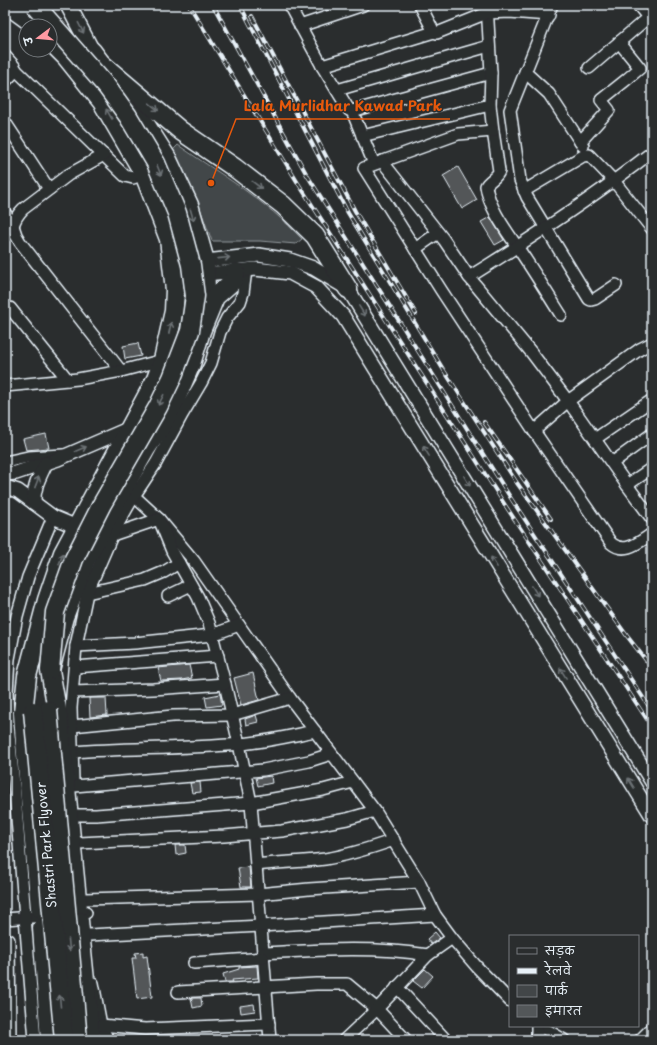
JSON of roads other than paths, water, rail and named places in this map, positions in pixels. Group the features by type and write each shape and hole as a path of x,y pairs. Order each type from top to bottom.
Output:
{"highway":[{"path":"21,5 31,18"},
{"path":"35,5 107,87 128,116 156,163 177,214 190,265 194,296 190,332 175,372 158,407 102,504 74,559 55,612 50,670 60,727 83,916 91,1040"},
{"path":"50,1040 42,928 33,913 24,713 26,676 47,600 63,553 156,379 163,360 174,311 174,290 169,239 144,174 102,102 58,49"},
{"path":"97,57 141,116 168,158 188,205 204,267 206,290 201,331"},
{"path":"97,57 181,131 235,168 283,205 315,236 348,289"},
{"path":"50,670 64,617 86,560 123,489 175,401 191,364 201,331 215,297 234,281 241,271"},
{"name":"Shastri Park Flyover","path":"34,650 78,1040"},
{"name":"Shastri Park Flyover","path":"50,670 40,711 64,1040"}],"main road":[{"path":"11,5 23,18"},
{"path":"68,5 97,57"}],"street":[{"path":"289,5 322,66 348,108 352,111 362,136 378,163 438,233 469,277 531,352 596,439 612,464 652,519"},
{"path":"300,26 363,5"},
{"path":"420,5 434,32"},
{"path":"589,68 619,42 651,18 638,5"},
{"path":"322,66 434,32 437,33 487,9 509,12 550,10 510,110 520,180 524,191 545,228 591,300 595,299 616,285"},
{"path":"487,9 491,73 490,105 499,171 498,175 487,183 486,190 494,208 517,247 561,315"},
{"path":"580,142 609,110 601,100 640,68 619,42"},
{"path":"337,90 489,46"},
{"path":"5,56 16,70 125,176 133,178 144,174"},
{"path":"5,82 16,70"},
{"path":"525,72 550,94 589,155 614,181 652,229"},
{"path":"352,111 491,73"},
{"path":"362,136 490,105"},
{"path":"5,122 49,189"},
{"path":"493,131 458,134 364,168 534,432 611,543 617,548 624,549 652,534"},
{"path":"469,277 517,247 614,181 652,152"},
{"path":"13,226 17,215 49,189 73,172 104,155"},
{"path":"524,191 583,156 589,155"},
{"path":"5,213 20,242 121,371"},
{"path":"415,249 438,233"},
{"path":"172,271 204,267 259,255 290,260 313,268 348,289 652,782"},
{"path":"204,267 241,271 255,269 290,273 316,287 343,316 652,816"},
{"path":"108,1040 101,1025 83,916 72,752 73,692 76,646 87,593 112,534 134,496 156,463 201,384 211,363 220,332 227,318 240,302 243,294 241,271"},
{"path":"316,287 323,273"},
{"path":"10,308 68,380"},
{"path":"534,432 568,401 640,349 652,343"},
{"path":"5,386 68,380 121,371 163,360"},
{"path":"596,439 652,400"},
{"path":"5,474 16,473 46,463 130,428"},
{"path":"612,464 652,434"},
{"path":"5,462 39,456 66,455"},
{"path":"34,503 33,493 38,478 46,463"},
{"path":"627,485 652,468"},
{"path":"5,487 18,491 53,517 77,527"},
{"path":"134,496 159,519 194,561 290,698 375,811 419,882 436,915 452,938 477,967 509,1000"},
{"path":"35,1040 27,940 33,913 15,794 8,726 7,692 9,659 17,616 28,577 53,517"},
{"path":"112,534 159,519"},
{"path":"159,519 169,544 205,612 218,656 245,770 251,803 270,1040"},
{"path":"87,593 144,580 164,572 179,563"},
{"path":"168,596 192,585"},
{"path":"76,646 135,643 212,635 239,625"},
{"path":"75,667 218,656"},
{"path":"73,692 153,690 225,684"},
{"path":"72,726 173,716 232,715 290,698"},
{"path":"72,752 160,749 239,744 262,742 315,731"},
{"path":"74,786 245,770 263,770 331,754"},
{"path":"76,815 96,815 251,803 353,782"},
{"path":"79,842 253,834 306,827 347,819 375,811"},
{"path":"256,865 316,860 340,856 394,840"},
{"path":"83,916 258,894 419,882"},
{"path":"5,919 33,913 261,926 436,915"},
{"path":"344,1040 428,955 452,938"},
{"path":"10,1040 7,941 27,940"},
{"path":"194,963 263,955 353,949 403,951 428,955"},
{"path":"178,992 347,984 376,1009 406,1040"},
{"path":"397,988 446,1040"},
{"path":"101,1025 145,1029 269,1024"},
{"path":"537,1040 539,1027"},
{"path":"541,1027 564,1040"},
{"path":"640,1040 652,1028"}],"railway":[{"path":"189,5 298,183 505,505 652,727"},
{"path":"213,5 307,175 512,500 652,711"},
{"path":"240,5 348,213 443,369 517,483 627,636 652,668"},
{"path":"252,16 355,211 416,314"},
{"path":"484,422 551,519"}],"place":[{"name":"Lala Murlidhar Kawad Park","path":"211,183"}]}
